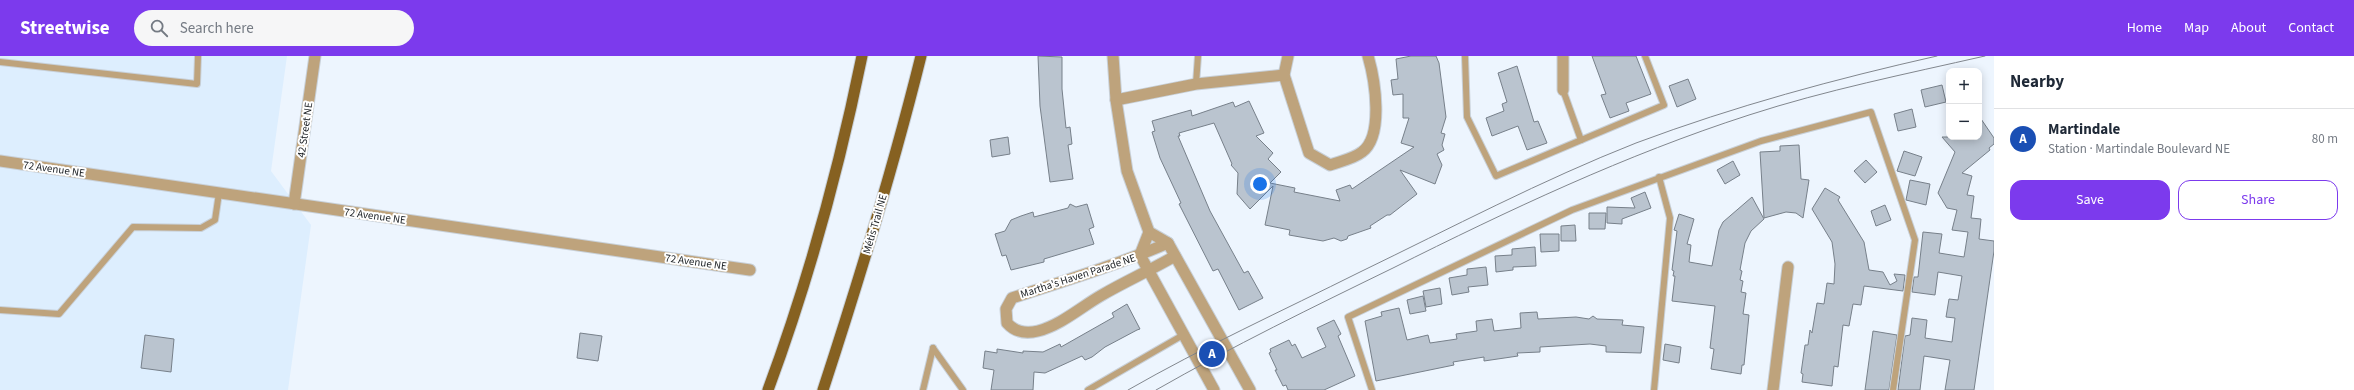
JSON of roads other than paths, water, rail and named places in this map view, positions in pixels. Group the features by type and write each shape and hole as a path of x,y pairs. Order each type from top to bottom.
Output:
{"main road":[{"path":"768,390 784,348 828,202 862,56"},
{"name":"Métis Trail NE","path":"823,390 859,279 921,56"}],"street":[{"name":"42 Street NE","path":"294,204 315,56"},
{"path":"1113,56 1116,100 1128,171 1149,232 1140,255 1214,390"},
{"path":"1288,56 1284,75 1309,153 1330,165 1362,152 1373,139 1376,112 1368,56"},
{"path":"1563,56 1563,90"},
{"path":"1116,100 1196,84 1284,75"},
{"name":"72 Avenue NE","path":"0,161 750,270"},
{"path":"1149,232 1168,243 1250,390"},
{"name":"Martha's Haven Parade NE","path":"1168,243 1140,255 1012,298 1006,309 1007,323 1014,330 1026,332 1036,332 1049,328 1102,295 1175,256"},
{"path":"1773,390 1788,267"}],"lane":[{"path":"0,62 197,84 198,56"},
{"path":"1196,84 1198,56"},
{"path":"1465,56 1467,117 1496,176 1664,104 1645,56"},
{"path":"1563,90 1581,140"},
{"path":"1372,390 1348,317 1572,210 1658,177 1761,141 1871,112 1915,240 1893,390"},
{"path":"1654,390 1670,218 1658,177"},
{"path":"0,310 59,314 133,227 201,228 215,220 219,193"},
{"path":"1088,390 1183,335"},
{"path":"923,390 933,348 963,390"}],"tram line":[{"path":"1128,390 1156,374 1243,330 1497,205 1601,157 1636,143 1748,105 1861,74 1937,56"},
{"path":"1156,390 1273,327 1437,246 1612,166 1703,131 1778,106 1866,83 1985,56"}],"place":[{"name":"Martindale","path":"1212,354"}]}
